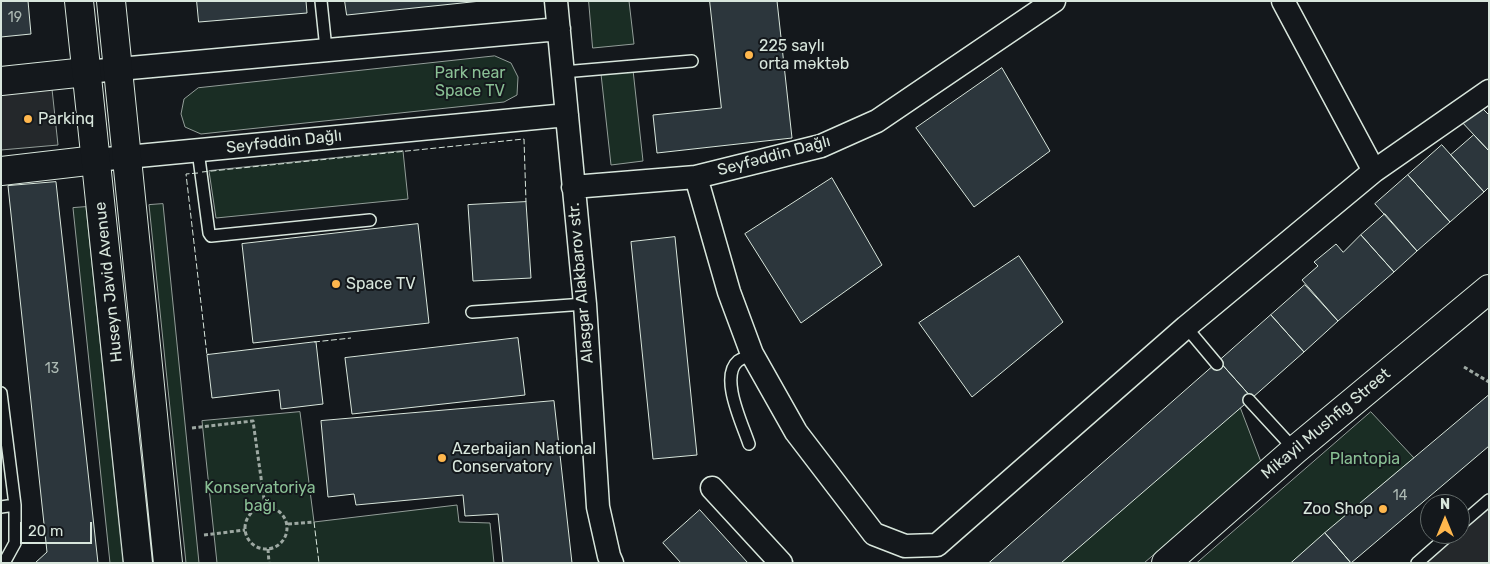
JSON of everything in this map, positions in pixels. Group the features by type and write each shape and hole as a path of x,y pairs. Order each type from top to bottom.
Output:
{"main road":[{"name":"Huseyn Javid Avenue","path":"79,1 138,563"},
{"name":"Huseyn Javid Avenue","path":"111,1 168,563"},
{"path":"1,81 86,72"},
{"name":"Seyfəddin Dağlı","path":"1,171 96,160"},
{"name":"Mikayil Mushfig Street","path":"1166,563 1295,450 1489,288"}],"street":[{"name":"Alasgar Alakbarov str.","path":"556,1 584,304 598,507 603,534 612,563"},
{"name":"Seyfəddin Dağlı","path":"573,187 696,177 821,146 877,122 1054,1"},
{"path":"1283,1 1374,171"},
{"path":"86,72 559,29"},
{"path":"916,563 1186,327 1374,171 1489,91"},
{"name":"Seyfəddin Dağlı","path":"96,160 566,115"},
{"path":"696,177 730,292 752,354 796,432 874,534 906,546 937,545"},
{"path":"712,488 781,563"}],"lane":[{"path":"321,1 326,49"},
{"path":"562,72 692,61"},
{"path":"198,151 209,233 211,236 370,220"},
{"path":"472,312 584,304"},
{"path":"1186,327 1217,364"},
{"path":"749,444 730,385 732,371 737,362 752,354"},
{"path":"1,392 15,505 15,543 4,563"},
{"path":"1249,400 1295,450"},
{"path":"1470,516 1489,500"},
{"path":"1,506 15,505"},
{"path":"1417,563 1439,544"}],"path":[{"path":"1464,367 1489,382"},
{"path":"192,428 253,421 265,506"},
{"path":"265,506 280,511 288,524 288,531 281,543 268,549 262,549 251,542 245,530 245,524 252,512 265,506"},
{"path":"288,524 314,522"},
{"path":"204,535 245,530"},
{"path":"268,549 269,563"}],"green space":[{"path":"589,1 629,1 634,44 593,48"},
{"name":"Park near Space TV","path":"495,56 511,63 518,77 517,95 504,102 201,134 185,127 181,114 184,99 198,88"},
{"path":"633,70 643,161 611,165 601,74"},
{"path":"403,151 408,199 216,218 209,171"},
{"path":"163,204 199,563 186,563 149,205"},
{"path":"86,207 123,563 110,563 73,208"},
{"path":"1240,407 1261,462 1144,563 1061,563"},
{"name":"Konservatoriya bağı","path":"300,412 314,522 457,505 459,522 490,523 494,563 217,563 202,421"},
{"name":"Plantopia","path":"1371,412 1414,458 1291,563 1197,563"}],"shaded area":[{"name":"Parkinq","path":"52,89 58,145 1,150 1,94"},
{"path":"1489,500 1489,563 1417,563 1439,544 1470,544 1470,516"}],"building":[{"path":"1,1 28,1 31,34 1,37"},
{"path":"197,1 306,1 307,13 199,22"},
{"path":"345,1 481,1 347,15"},
{"name":"225 saylı orta məktəb","path":"710,1 777,1 792,138 657,153 653,115 721,108"},
{"path":"1002,68 1050,151 974,207 916,128"},
{"path":"1478,104 1489,113 1489,151 1460,120"},
{"path":"1474,135 1489,151 1489,187 1484,192 1451,155"},
{"path":"1442,145 1484,192 1450,222 1408,175"},
{"path":"1408,175 1450,222 1417,251 1375,204"},
{"path":"832,178 882,265 801,323 745,234"},
{"path":"56,182 98,563 35,563 47,552 8,186"},
{"path":"526,202 531,278 473,281 468,205"},
{"path":"1385,214 1417,251 1394,272 1361,235"},
{"name":"Space TV","path":"418,224 429,323 253,343 242,244"},
{"path":"1361,235 1394,272 1338,321 1302,280 1318,266 1314,262 1336,244 1343,252"},
{"path":"675,237 697,455 653,459 631,242"},
{"path":"1019,256 1063,322 972,397 919,323"},
{"path":"1305,285 1338,321 1304,352 1271,315"},
{"path":"1271,315 1304,352 1252,398 1219,361"},
{"path":"518,338 525,395 352,414 345,358"},
{"path":"316,342 323,404 281,409 279,390 212,398 207,355"},
{"path":"1219,361 1252,398 1061,563 989,563"},
{"path":"1489,395 1489,446 1432,494 1420,494 1420,504 1351,563 1325,533"},
{"name":"Azerbaijan National Conservatory","path":"554,401 572,563 503,563 498,514 465,516 463,495 356,505 354,494 328,497 321,421"},
{"path":"700,510 748,563 681,563 663,543"},
{"path":"1325,533 1351,563 1291,563"}],"fence":[{"path":"202,172 524,139 526,202"},
{"path":"198,173 186,174 207,355 209,354"},
{"path":"314,342 351,338"},
{"path":"314,522 319,563"}],"place":[{"name":"225 saylı orta məktəb","path":"749,55"},
{"name":"Parkinq","path":"28,119"},
{"name":"Space TV","path":"336,284"},
{"name":"Azerbaijan National Conservatory","path":"442,458"},
{"name":"Zoo Shop","path":"1383,509"}]}
